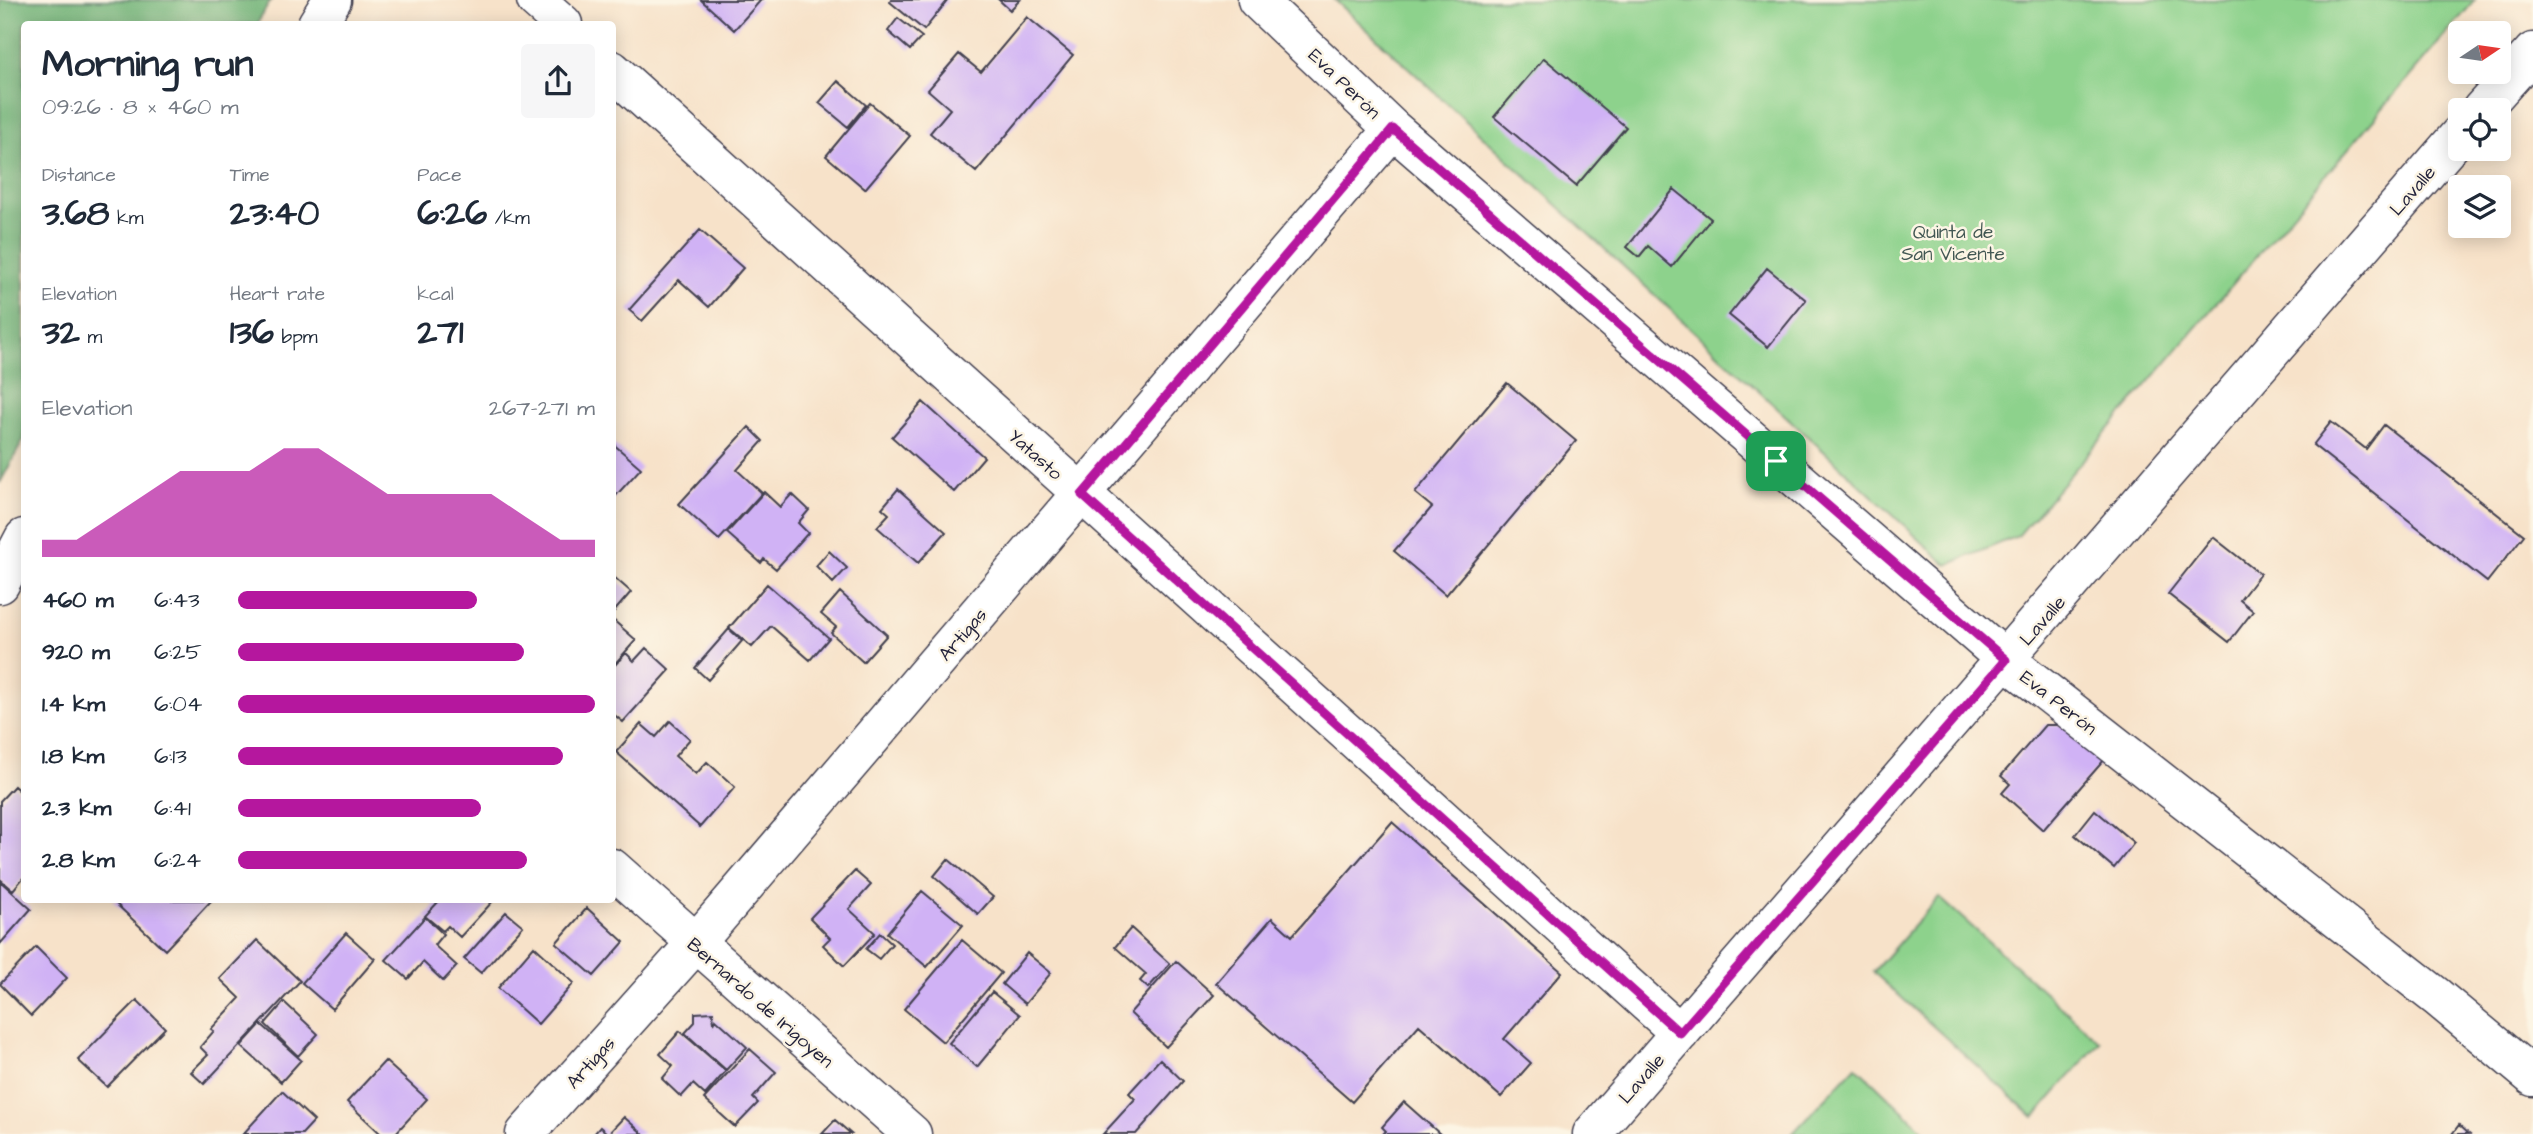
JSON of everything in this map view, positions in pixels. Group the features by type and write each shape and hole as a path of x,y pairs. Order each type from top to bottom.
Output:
{"street":[{"path":"319,21 332,0"},
{"path":"536,0 560,21"},
{"name":"Eva Perón","path":"1257,0 1393,129 2006,660 2437,997 2533,1077"},
{"path":"2493,98 2533,52"},
{"name":"Yatasto","path":"616,74 1680,1033"},
{"name":"Artigas","path":"525,1134 695,944 1393,129"},
{"name":"Lavalle","path":"1592,1134 2448,148"},
{"path":"0,584 21,544"},
{"name":"Bernardo de Irigoyen","path":"616,871 695,944 912,1134"}],"green space":[{"path":"0,0 271,0 259,21 21,21 21,444 0,483"},
{"name":"Quinta de San Vicente","path":"1335,0 2475,0 2457,21 2448,21 2448,32 2018,536 1947,565"},
{"path":"1939,897 2100,1042 2034,1117 1873,972"},
{"path":"1856,1066 1927,1134 1792,1134"}],"building":[{"path":"701,0 761,0 734,30"},
{"path":"948,0 924,30 890,2"},
{"path":"999,0 1020,0 1010,10"},
{"path":"1027,17 1073,55 976,172 930,133 950,109 928,90 959,54 981,72"},
{"path":"898,18 922,37 910,50 888,31"},
{"path":"1544,58 1626,127 1576,186 1494,117"},
{"path":"838,81 866,105 848,127 819,103"},
{"path":"870,103 910,136 865,189 826,156"},
{"path":"1674,189 1711,219 1672,267 1648,246 1639,257 1627,247"},
{"path":"700,230 743,268 709,307 679,280 642,321 629,310"},
{"path":"1767,268 1806,300 1768,347 1729,315"},
{"path":"1507,383 1576,441 1446,595 1394,551 1432,507 1415,493"},
{"path":"923,402 984,457 954,492 892,437"},
{"path":"2331,422 2366,449 2384,425 2524,535 2487,582 2313,445"},
{"path":"749,427 763,441 737,470 762,493 719,540 679,504"},
{"path":"616,446 641,468 616,496"},
{"path":"898,489 946,532 918,563 877,527 889,514 882,508"},
{"path":"764,492 780,507 792,494 809,510 798,523 808,533 776,569 764,559 761,563 727,533"},
{"path":"2213,537 2260,574 2240,600 2253,611 2229,642 2168,594"},
{"path":"829,551 847,568 833,583 816,566"},
{"path":"616,579 631,592 616,609"},
{"path":"767,584 829,638 810,660 771,626 752,647 729,628"},
{"path":"840,592 887,635 863,662 831,633 836,627 821,614"},
{"path":"616,622 636,640 616,662"},
{"path":"729,629 742,641 708,680 695,668"},
{"path":"646,648 670,670 623,722 616,716 616,664 626,653 634,661"},
{"path":"670,721 690,739 675,756 696,774 707,762 735,787 700,827 616,752 641,724 656,737"},
{"path":"2045,725 2066,725 2105,759 2043,830 2002,793 2010,784 2001,776"},
{"path":"14,786 21,792 21,881 13,890 0,879 0,801"},
{"path":"2095,810 2134,843 2114,868 2075,835"},
{"path":"1392,822 1562,972 1504,1039 1531,1063 1501,1097 1419,1025 1352,1102 1216,983 1272,918 1292,936"},
{"path":"948,859 993,897 978,914 934,876"},
{"path":"855,871 871,885 849,909 875,933 844,966 823,945 830,938 810,918"},
{"path":"0,881 21,903 31,909 0,944"},
{"path":"922,891 963,925 927,967 887,933"},
{"path":"115,903 209,903 165,950"},
{"path":"437,903 491,903 460,937 448,926 443,931 425,916"},
{"path":"587,908 624,942 594,976 556,943"},
{"path":"506,912 523,926 481,973 464,959"},
{"path":"425,917 443,934 434,945 457,966 443,981 423,962 408,979 386,960"},
{"path":"1131,928 1170,964 1148,988 1140,981 1146,974 1115,947"},
{"path":"346,933 375,959 332,1009 302,983"},
{"path":"880,933 892,944 879,959 866,949"},
{"path":"257,940 300,981 204,1084 191,1072 208,1055 200,1047 214,1031 211,1029 240,998 220,979"},
{"path":"962,940 1001,973 943,1042 904,1009"},
{"path":"534,946 574,983 538,1024 498,988"},
{"path":"36,947 67,978 31,1016 0,984"},
{"path":"1027,953 1051,973 1025,1004 1002,984"},
{"path":"1176,961 1214,995 1166,1047 1130,1013"},
{"path":"992,992 1020,1015 977,1067 949,1043"},
{"path":"137,1000 165,1028 107,1087 78,1060"},
{"path":"284,1002 318,1034 298,1056 265,1024"},
{"path":"713,1012 714,1023 716,1019 747,1047 726,1070 685,1033 695,1022 695,1013"},
{"path":"261,1024 301,1060 281,1082 241,1046"},
{"path":"680,1031 726,1071 705,1095 693,1084 681,1097 662,1079 673,1066 660,1054"},
{"path":"750,1049 776,1072 753,1098 758,1103 735,1127 704,1099"},
{"path":"1160,1059 1183,1081 1136,1134 1103,1134 1135,1099 1129,1093"},
{"path":"385,1061 427,1099 395,1134 381,1134 347,1102"},
{"path":"282,1091 314,1121 302,1134 243,1134"},
{"path":"1404,1102 1440,1134 1383,1134 1386,1131 1382,1127"},
{"path":"624,1117 643,1134 608,1134"},
{"path":"835,1120 851,1134 822,1134"},
{"path":"2459,1125 2469,1134 2452,1134"},
{"path":"600,1127 608,1134 594,1134"}],"route":[{"path":"1393,129 1776,461 2006,660 1680,1033 1082,495 1393,129"}]}
